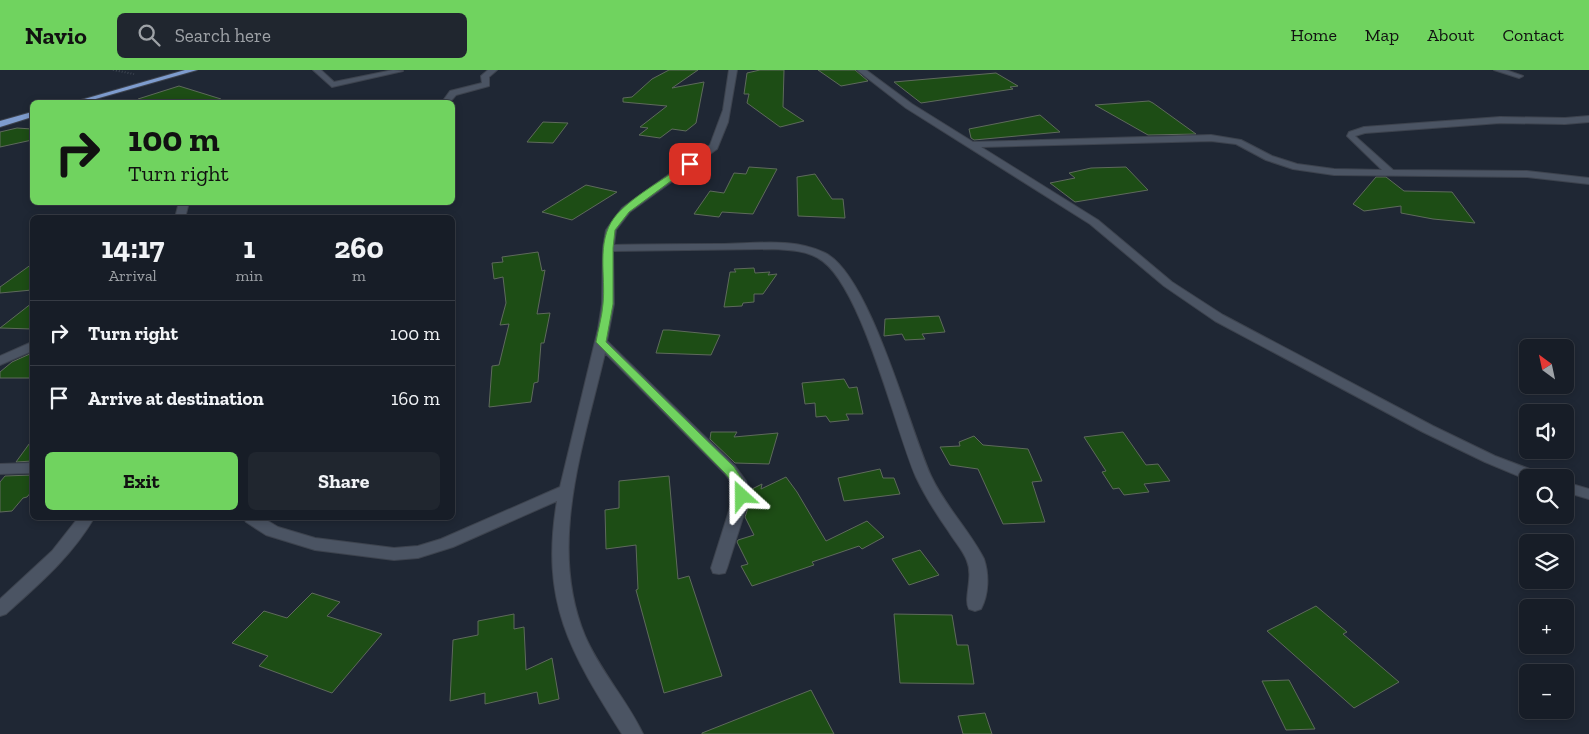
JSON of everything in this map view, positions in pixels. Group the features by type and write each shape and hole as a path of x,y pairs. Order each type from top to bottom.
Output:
{"highway":[{"path":"91,100 193,70"},
{"path":"0,124 30,116"}],"street":[{"path":"317,70 332,84 399,72"},
{"path":"448,100 453,93 486,84 485,76 493,70"},
{"path":"633,734 598,678 575,632 565,602 560,542 565,491 601,342 608,304 608,248 611,230 626,210 714,147 719,141 731,89 732,70"},
{"path":"861,70 909,106 1094,222 1168,284 1219,318 1428,429 1490,459 1519,470"},
{"path":"1498,70 1519,76"},
{"path":"1391,172 1354,140 1351,136 1352,134 1364,130 1500,120 1565,121 1589,119"},
{"path":"974,145 1226,139 1244,144 1270,158 1296,167 1334,172 1527,174 1589,181"},
{"path":"608,248 784,248 810,252 823,257 835,266 858,305 877,345 913,452 925,479 939,505 976,562 980,579 975,604"},
{"path":"601,342 730,470 738,482 742,496 719,568"},
{"path":"0,361 30,347"},
{"path":"0,469 30,468"},
{"path":"1574,490 1589,494"},
{"path":"255,520 272,531 314,544 394,554 418,552 447,543 565,491"},
{"path":"0,609 57,555 85,520"}],"building":[{"path":"669,70 698,70 672,88 704,82 696,123 686,131 672,129 660,138 639,135 648,128 640,127 667,106 623,102 623,98 632,97 652,79"},
{"path":"760,70 784,70 783,107 804,121 780,127 747,103 749,94 744,94 747,73"},
{"path":"818,70 855,70 868,81 841,86"},
{"path":"996,73 1018,86 1010,87 1013,89 921,103 894,82"},
{"path":"179,86 221,99 138,100"},
{"path":"1149,101 1196,134 1148,135 1095,105"},
{"path":"1040,115 1060,132 974,140 971,138 969,129"},
{"path":"543,122 568,123 553,143 527,142"},
{"path":"17,128 30,129 30,140 0,147 0,132"},
{"path":"749,167 777,169 753,214 722,212 719,217 694,214 710,191 724,193 734,173 746,174"},
{"path":"1126,167 1148,190 1075,202 1050,183 1075,178 1069,173 1091,168"},
{"path":"815,174 832,199 843,199 845,218 798,216 797,177"},
{"path":"1376,177 1386,177 1404,191 1452,192 1475,223 1433,219 1401,213 1401,206 1364,211 1353,204"},
{"path":"586,185 617,192 572,220 542,212"},
{"path":"538,252 542,271 545,270 537,314 550,313 544,343 541,343 538,382 534,383 531,402 489,407 492,366 499,365 509,324 500,325 506,303 503,277 494,279 492,263 503,262 502,257"},
{"path":"30,265 30,290 0,293 0,287"},
{"path":"754,268 755,273 770,272 768,275 777,274 763,294 754,294 754,302 743,303 742,306 724,307 730,272 736,272 734,269"},
{"path":"30,305 30,329 0,328"},
{"path":"939,316 945,332 922,334 925,339 905,340 902,334 884,336 885,319"},
{"path":"663,330 720,335 711,355 656,353"},
{"path":"30,354 30,378 0,378 0,372 12,362"},
{"path":"844,379 849,388 857,387 863,414 846,414 849,420 830,422 826,416 816,417 815,403 805,404 802,383"},
{"path":"711,432 737,432 734,437 778,433 769,464 735,463 710,439"},
{"path":"1123,432 1146,465 1158,464 1170,481 1144,484 1149,492 1124,495 1119,488 1113,489 1102,472 1106,471 1084,437"},
{"path":"974,436 983,445 1028,449 1042,481 1032,482 1045,522 1003,524 978,469 950,465 940,447 960,446 959,442"},
{"path":"30,443 30,461 16,462"},
{"path":"880,469 883,478 894,478 900,494 844,501 838,478"},
{"path":"30,475 30,493 23,498 12,511 0,512 0,482 5,476"},
{"path":"669,476 678,579 689,576 722,676 664,693 636,590 638,589 636,545 606,549 605,510 619,508 619,481"},
{"path":"786,477 826,541 867,521 884,537 862,549 859,546 812,562 814,565 752,586 741,566 748,564 737,542 754,535 745,517 752,496 750,490 762,484 761,489"},
{"path":"920,550 939,575 909,585 892,559"},
{"path":"312,593 340,602 327,616 382,634 332,693 259,666 268,656 232,643 264,611 287,618"},
{"path":"1316,606 1347,632 1343,634 1399,682 1354,708 1267,631"},
{"path":"514,614 514,629 524,627 526,670 552,658 559,699 539,704 537,692 485,704 485,693 450,701 453,640 478,635 478,621"},
{"path":"894,614 952,615 957,645 968,645 974,684 900,683"},
{"path":"1289,680 1315,729 1286,730 1262,681"},
{"path":"811,690 834,734 702,734 702,733"},
{"path":"985,713 992,734 963,734 958,716"}],"route":[{"path":"690,164 626,210 611,230 608,248 608,304 601,342 730,470 738,482 742,496"}]}
